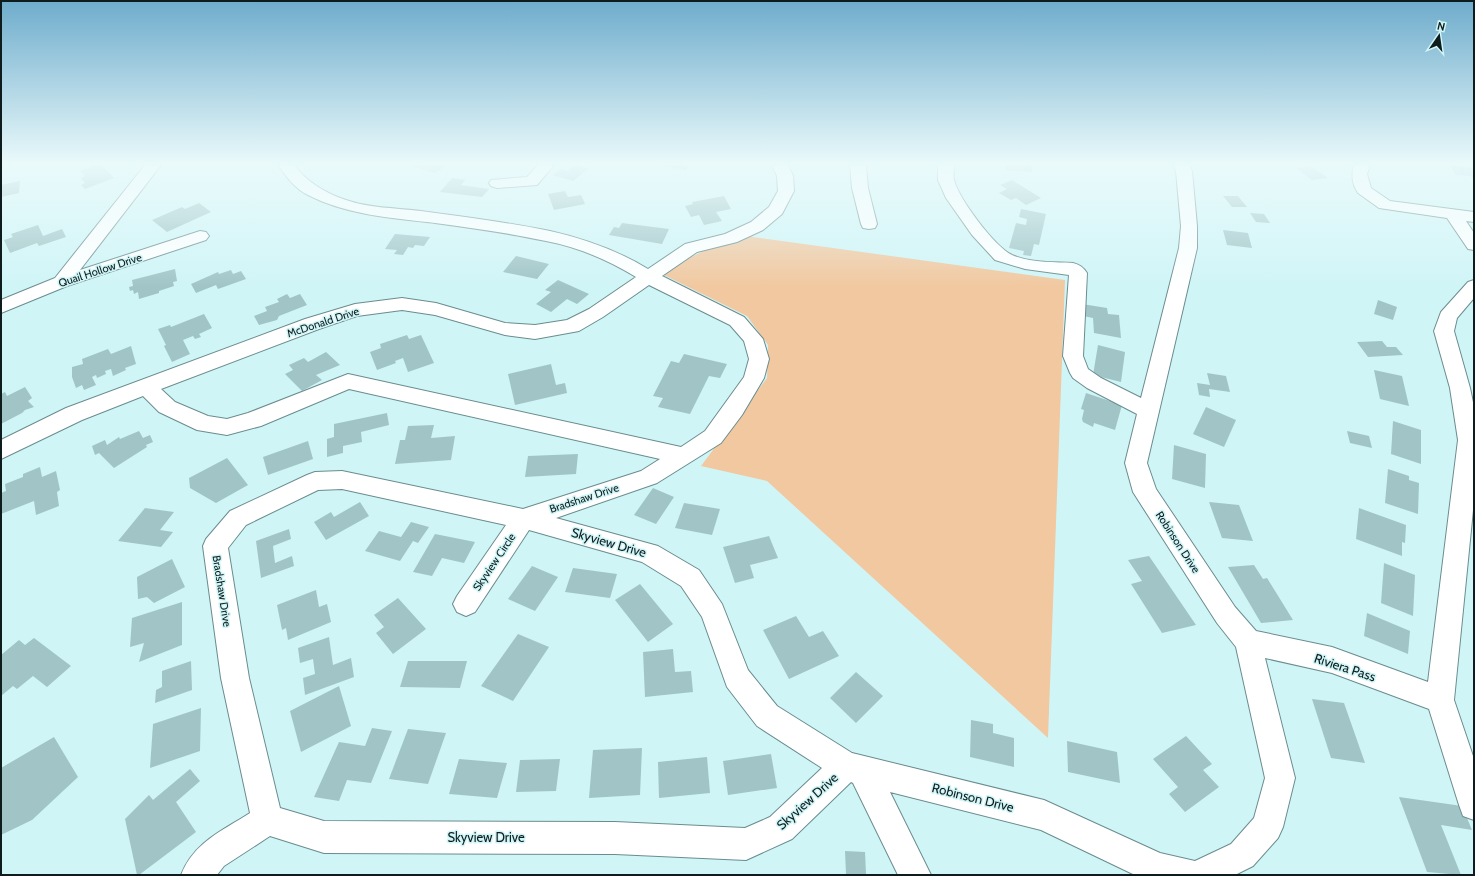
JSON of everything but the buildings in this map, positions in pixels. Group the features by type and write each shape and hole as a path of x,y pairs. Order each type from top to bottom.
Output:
{"street":[{"path":"61,282 117,206"},
{"name":"Bradshaw Drive","path":"267,820 235,678 215,546 238,518 315,481 342,480 523,519 648,477 713,437 734,410 754,378 759,359 753,339 737,322 648,277 624,262 593,248 549,236 459,221 378,211 352,206"},
{"name":"McDonald Drive","path":"1,450 74,414 312,324 355,310 402,304 436,309 505,329 535,332 572,326 596,313 691,248 731,238 757,226 776,210 778,206"},
{"path":"864,206 869,224"},
{"path":"959,206 972,225 1001,256 1014,261 1073,269 1078,273 1073,356 1080,373 1094,383 1149,411"},
{"name":"Robinson Drive","path":"1187,206 1188,248 1136,463 1144,492 1226,615 1248,642 1280,778 1267,827 1242,855 1200,875"},
{"path":"1395,206 1474,217"},
{"path":"1452,213 1474,245"},
{"name":"Quail Hollow Drive","path":"1,307 61,282 200,236"},
{"path":"1474,286 1448,316 1444,331 1460,388 1469,440 1440,700 1474,805"},
{"path":"146,387 167,407 205,424 227,427 253,420 348,381 684,456"},
{"name":"Skyview Circle","path":"466,604 523,519"},
{"name":"Skyview Drive","path":"267,820 324,837 614,838 746,844 781,828 854,768 767,716 737,678 713,612 690,578 650,552 523,519"},
{"name":"Riviera Pass","path":"1248,642 1332,660 1440,700"},
{"path":"854,768 915,875"},
{"name":"Robinson Drive","path":"854,768 1044,815 1158,869 1190,875"},
{"path":"197,875 213,855 267,820"}],"shaded area":[{"path":"746,236 1065,280 1048,738 767,481 701,466 767,378 768,345 747,316 664,275 683,261 693,256 713,247"}]}
